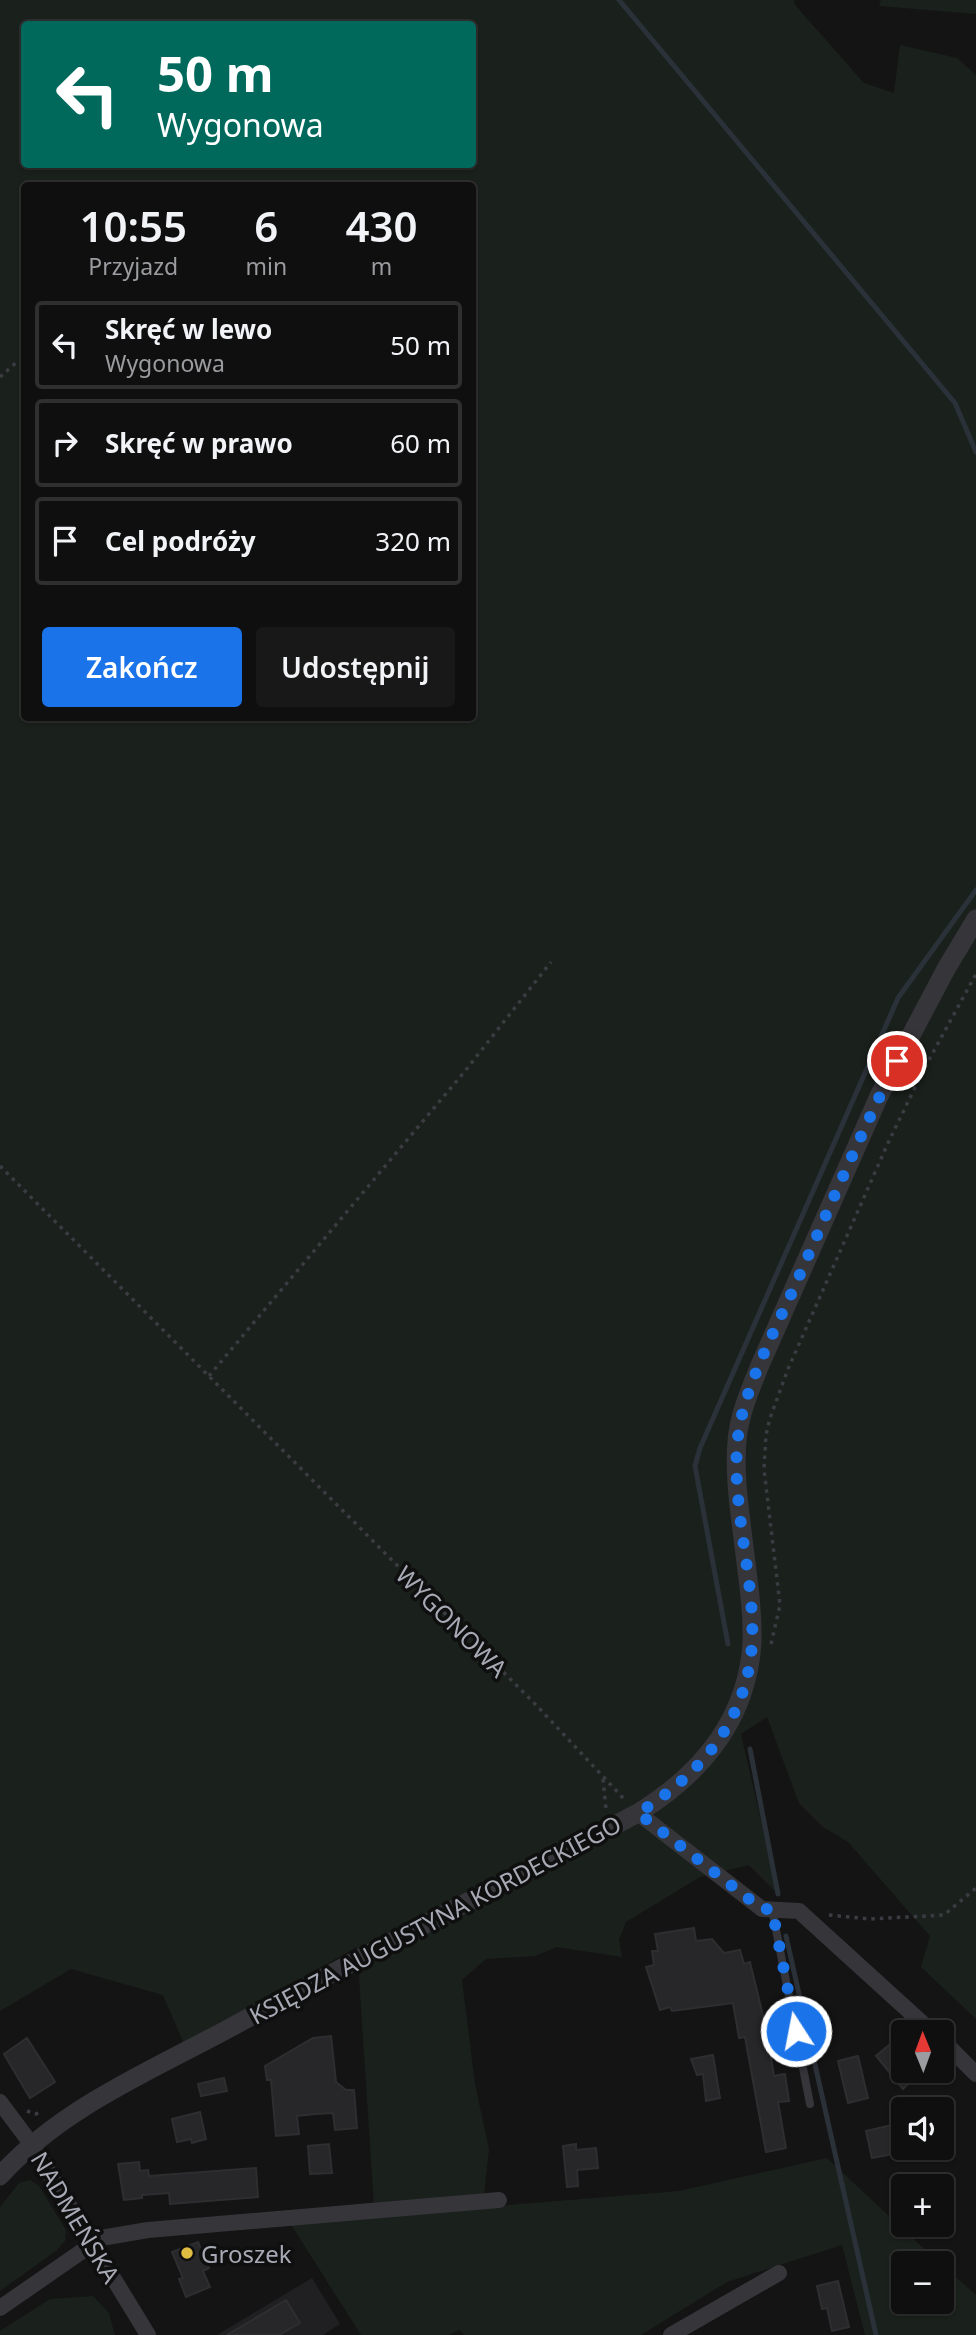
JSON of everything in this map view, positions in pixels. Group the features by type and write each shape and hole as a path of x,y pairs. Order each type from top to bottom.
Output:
{"street":[{"name":"KSIĘDZA AUGUSTYNA KORDECKIEGO","path":"0,2176 58,2124 99,2098 342,1967 638,1813 669,1793 695,1771 724,1731 739,1700 752,1645 752,1614 736,1469 737,1439 746,1401 875,1105 940,980 976,919"},
{"path":"638,1813 762,1909 799,1911 919,2020"},
{"path":"954,2052 976,2074"},
{"name":"NADMEŃSKA","path":"0,2102 32,2145 148,2335"},
{"path":"0,2308 106,2235 499,2200"},
{"path":"671,2335 779,2273"}],"lane":[{"path":"772,1909 810,2104"}],"path":[{"path":"0,377 19,360"},
{"path":"209,1376 465,1071 551,962"},
{"path":"769,1650 780,1605 764,1469 770,1418 788,1368 888,1143 925,1067 976,974"},
{"name":"WYGONOWA","path":"0,1166 538,1707 638,1813"},
{"path":"799,1911 870,1920 944,1915 976,1888"}],"shaded area":[{"path":"0,0 794,0 795,5 864,83 894,93 900,45 957,58 976,75 976,2019 921,1967 930,1936 848,1842 823,1827 799,1803 767,1717 741,1734 778,1894 749,1865 700,1877 626,1922 619,1939 622,1957 557,1947 535,1956 486,1959 462,1980 475,2084 489,2149 484,2194 374,2205 357,1947 184,2044 163,1995 71,1969 0,2011"},
{"path":"881,0 976,0 976,14 879,6"},
{"path":"827,2158 891,2218 891,2237 911,2237 926,2251 891,2251 891,2314 954,2314 954,2276 976,2295 976,2335 865,2335 842,2245 727,2282 641,2335 464,2335 460,2330 448,2335 361,2335 290,2223 679,2191"},
{"path":"30,2180 39,2186 66,2230 65,2241 56,2251 0,2291 0,2207 19,2183"},
{"path":"312,2278 340,2324 323,2335 217,2335"},
{"path":"93,2296 109,2313 115,2335 0,2335 0,2331 50,2299"}],"building":[{"path":"694,1928 696,1941 712,1939 724,1953 740,1950 744,1964 750,1962 767,2032 774,2076 785,2074 789,2101 778,2102 786,2148 766,2152 745,2037 739,2038 733,2003 672,2011 670,2007 660,2010 646,1967 654,1965 652,1951 658,1951 655,1934"},
{"path":"331,2036 336,2082 346,2090 354,2090 357,2128 335,2130 333,2113 315,2114 297,2116 299,2134 276,2136 271,2080 267,2080 265,2066 313,2038"},
{"path":"27,2038 55,2082 30,2098 4,2054"},
{"path":"891,2044 891,2074 876,2056"},
{"path":"713,2055 720,2098 706,2101 703,2074 697,2075 691,2059"},
{"path":"858,2056 868,2098 848,2103 838,2061"},
{"path":"224,2078 227,2091 201,2096 198,2084"},
{"path":"898,2083 909,2083 903,2089"},
{"path":"200,2112 206,2139 192,2143 191,2139 177,2142 172,2119"},
{"path":"891,2125 891,2154 872,2158 866,2131"},
{"path":"329,2144 332,2173 310,2174 308,2146"},
{"path":"576,2144 576,2150 596,2148 598,2168 577,2170 578,2186 567,2187 563,2146"},
{"path":"139,2162 140,2171 148,2170 149,2176 256,2168 258,2197 170,2204 169,2193 142,2195 142,2198 124,2200 118,2164"},
{"path":"198,2242 209,2268 203,2271 210,2287 186,2297 179,2279 183,2278 172,2252"},
{"path":"838,2281 849,2327 832,2331 827,2308 822,2309 817,2286"},
{"path":"286,2300 300,2323 279,2335 227,2335"}],"waterway":[{"path":"619,0 955,403 976,452"},
{"path":"728,1644 695,1466 700,1448 898,998 976,890"},
{"path":"750,1749 778,1894"},
{"path":"786,1936 876,2335"}],"place":[{"name":"Groszek","path":"187,2253"}],"route":[{"path":"796,2031 772,1909 762,1909 638,1813 669,1793 695,1771 724,1731 739,1700 752,1645 752,1614 736,1469 737,1439 742,1413 760,1365 897,1061"}]}
